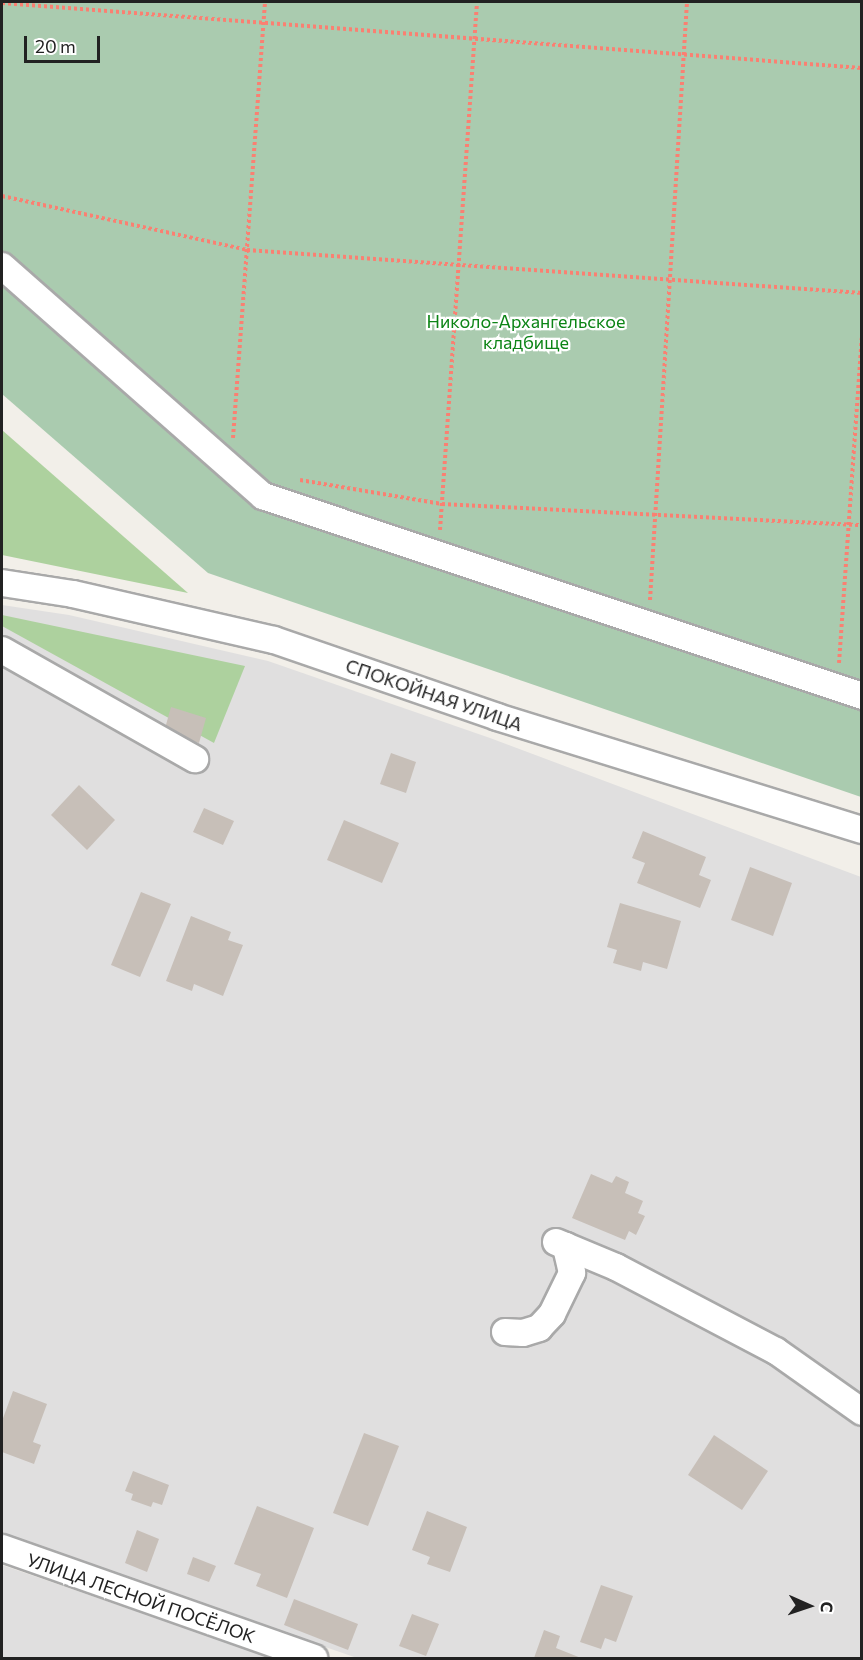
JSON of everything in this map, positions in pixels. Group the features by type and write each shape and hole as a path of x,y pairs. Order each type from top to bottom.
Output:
{"street":[{"path":"2,266 263,496 861,696"},
{"name":"СПОКОЙНАЯ УЛИЦА","path":"2,583 73,594 274,640 497,717 861,830"},
{"path":"2,650 195,759"},
{"path":"505,1332 523,1333 539,1328 552,1314 572,1273 561,1244 616,1267 776,1350 861,1412"},
{"name":"УЛИЦА ЛЕСНОЙ ПОСЁЛОК","path":"2,1548 314,1659"}],"path":[{"path":"231,468 265,2"},
{"path":"439,555 477,2"},
{"path":"648,625 687,2"},
{"path":"2,3 861,68"},
{"path":"2,196 247,250 459,267 861,293"},
{"path":"837,688 861,338"},
{"path":"290,478 442,504 861,525"}],"shaded area":[{"path":"2,605 69,615 268,661 490,738 861,877 861,1658 357,1658 2,1535"},
{"path":"2,1565 272,1658 2,1658"}],"green space":[{"name":"Николо-Архангельское кладбище","path":"2,2 861,2 861,797 208,573 2,394"},
{"path":"2,430 188,593 2,555"},
{"path":"2,615 245,666 214,743 2,626"}],"building":[{"path":"171,707 206,718 199,743 164,732"},
{"path":"391,753 416,762 406,793 380,784"},
{"path":"79,785 115,820 87,850 51,815"},
{"path":"204,808 234,821 223,845 193,832"},
{"path":"344,820 399,843 382,883 327,860"},
{"path":"643,831 706,857 699,875 711,880 700,908 637,883 645,863 632,858"},
{"path":"750,867 792,883 773,936 731,920"},
{"path":"141,892 171,904 140,977 111,965"},
{"path":"620,903 681,921 667,969 643,962 641,971 613,963 617,950 607,947"},
{"path":"191,916 231,932 228,940 243,945 223,996 194,984 192,991 166,981"},
{"path":"591,1174 612,1183 616,1176 629,1182 625,1193 643,1201 638,1213 645,1216 636,1235 629,1231 625,1240 572,1218"},
{"path":"13,1391 47,1404 33,1442 41,1445 34,1464 2,1452 2,1421"},
{"path":"364,1433 399,1446 368,1526 333,1513"},
{"path":"714,1435 768,1471 742,1510 688,1475"},
{"path":"133,1471 169,1485 162,1505 153,1502 151,1507 131,1500 133,1494 125,1491"},
{"path":"257,1506 314,1528 287,1598 256,1586 261,1574 234,1564"},
{"path":"427,1511 467,1527 450,1572 427,1564 430,1557 412,1550"},
{"path":"137,1530 159,1539 147,1572 125,1563"},
{"path":"193,1557 216,1566 209,1582 187,1574"},
{"path":"601,1585 633,1596 616,1642 605,1638 601,1649 580,1642"},
{"path":"294,1599 358,1624 348,1650 284,1625"},
{"path":"412,1614 439,1624 426,1656 399,1646"},
{"path":"544,1630 560,1636 556,1648 581,1658 534,1658"}]}
